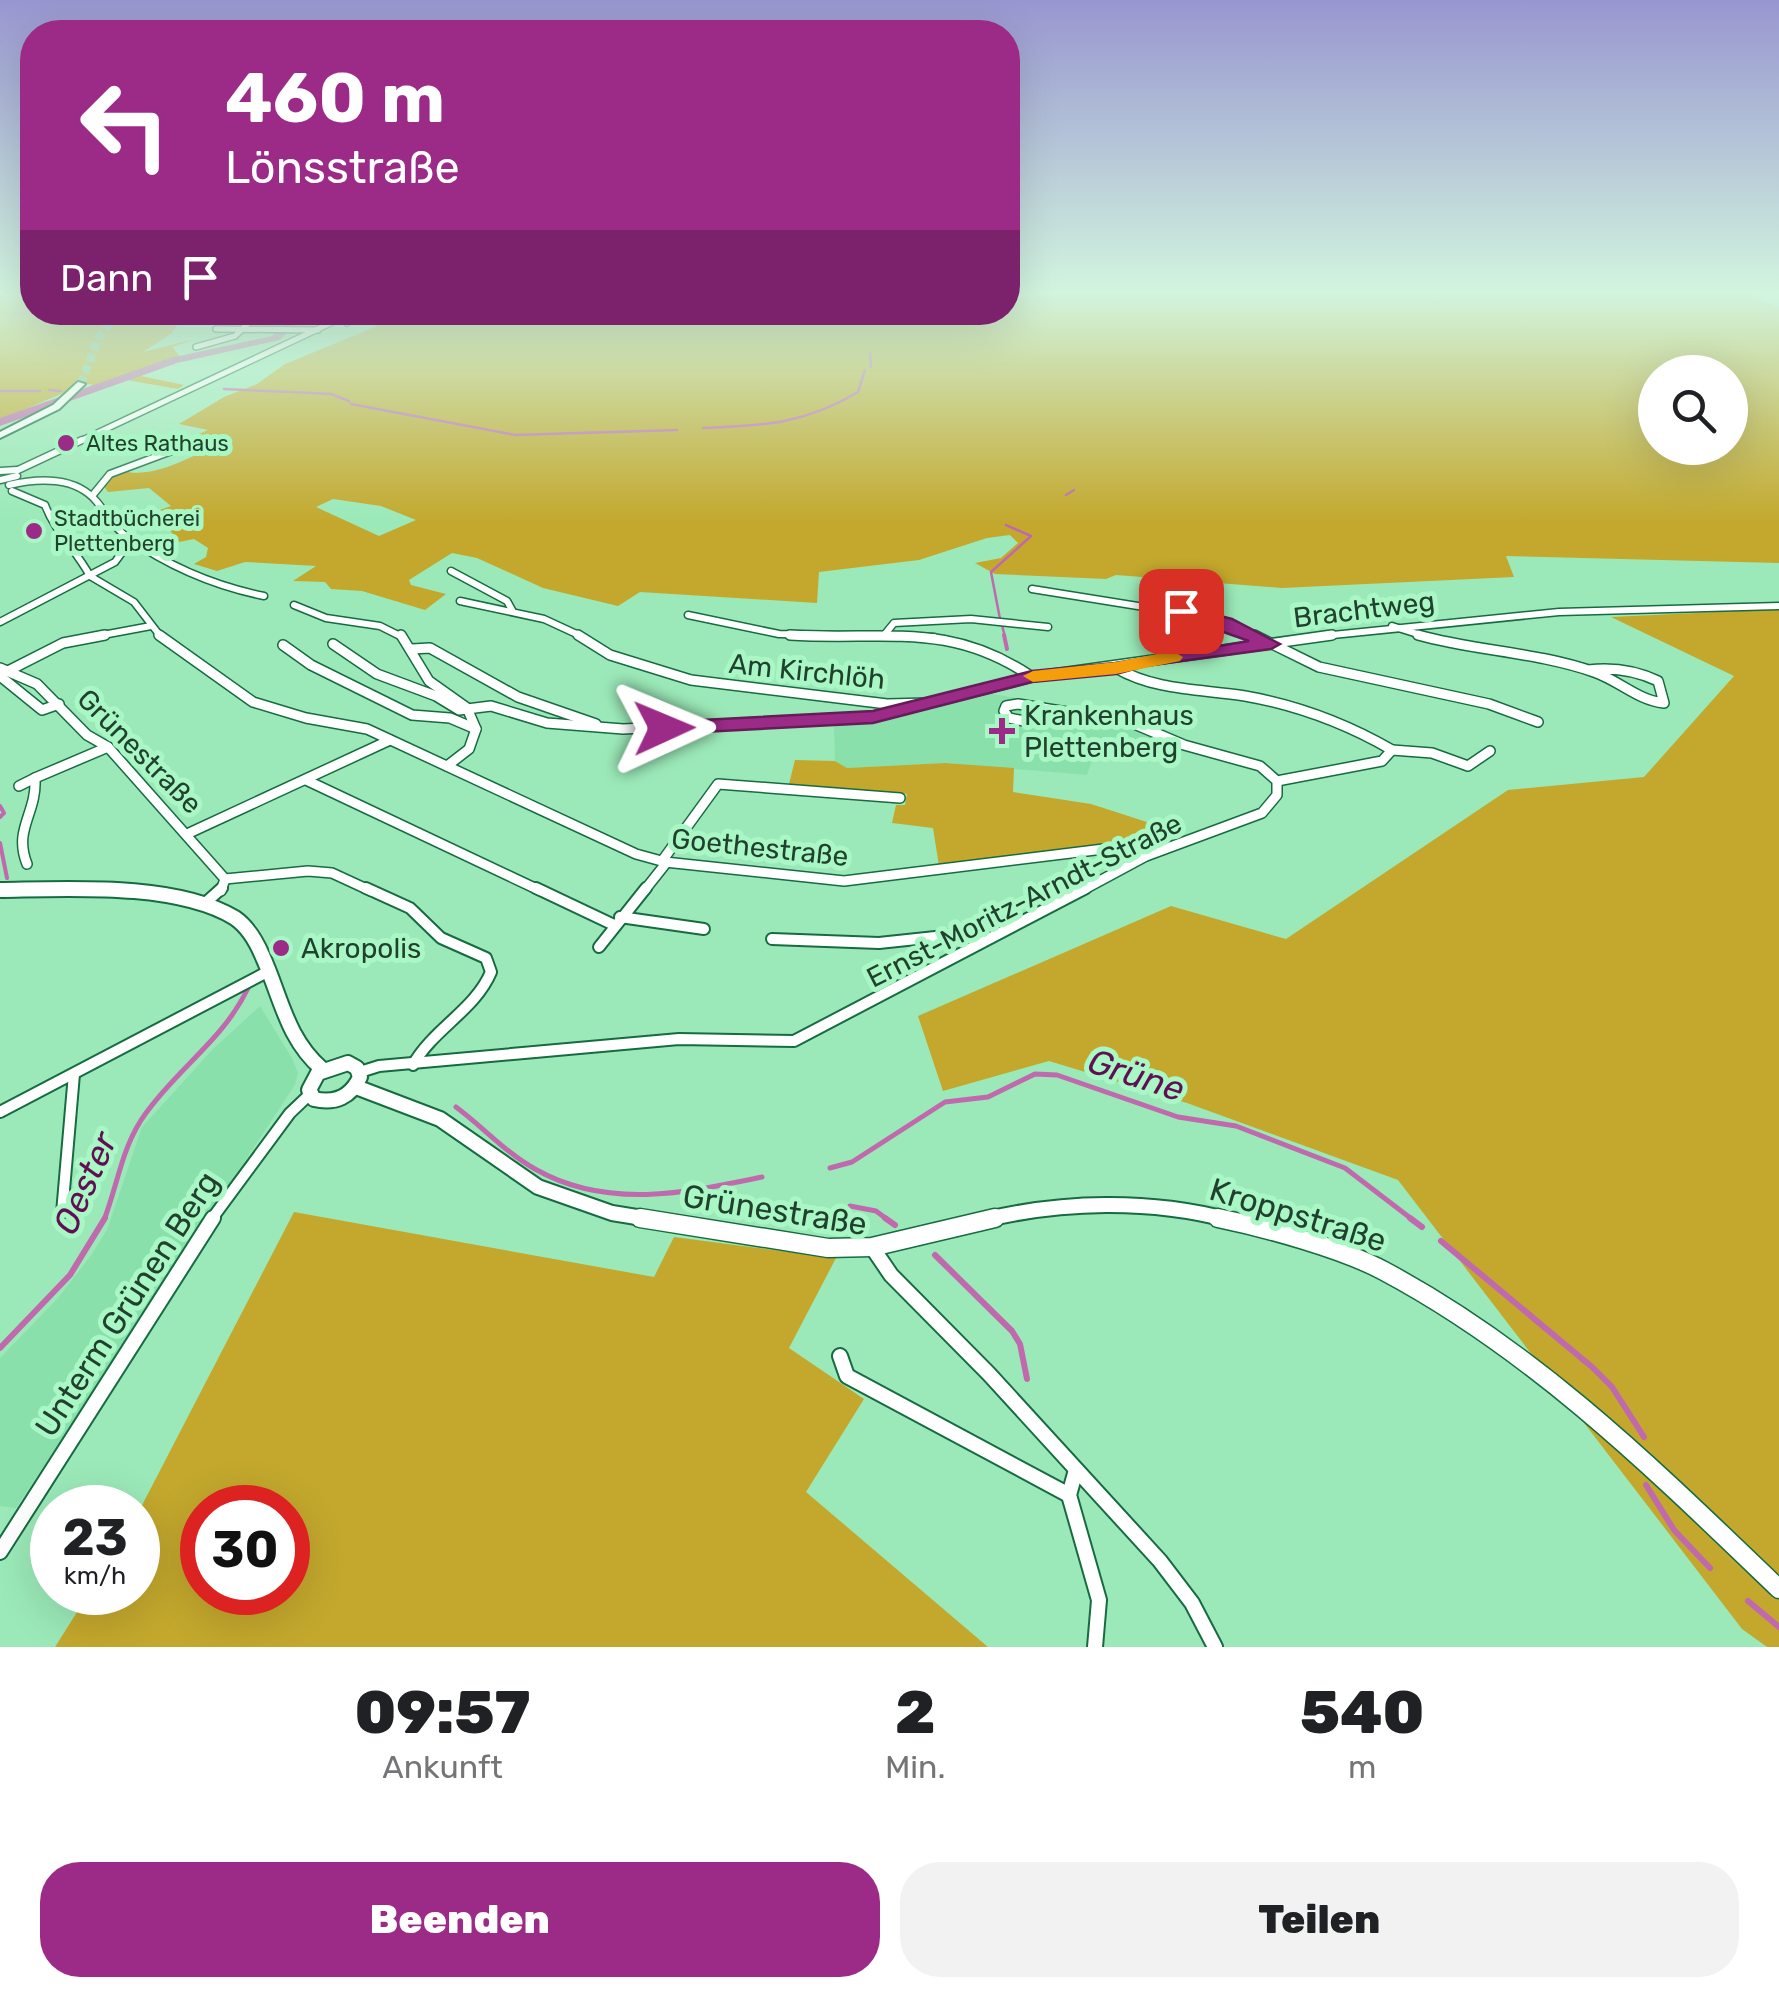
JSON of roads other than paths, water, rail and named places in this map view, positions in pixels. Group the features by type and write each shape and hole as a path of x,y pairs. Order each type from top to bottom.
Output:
{"main road":[{"path":"0,435 59,405 77,388"}],"street":[{"path":"0,471 18,470 230,369"},
{"path":"92,496 98,493 96,487 101,480 110,474 185,446"},
{"path":"0,493 18,470"},
{"path":"7,484 26,480 82,489 124,536 181,568 264,596"},
{"path":"7,484 45,505 53,527 74,547 90,576"},
{"path":"0,622 120,558 126,546 121,540 124,536"},
{"name":"Am Kirchlöh","path":"451,571 508,602 512,610"},
{"name":"Goethestraße","path":"90,576 137,604 170,646 252,702 296,716 368,729 636,854 664,861 844,881 1128,846 1146,856"},
{"path":"1032,589 1181,611 1226,623 1319,666 1488,704 1538,722"},
{"name":"Am Kirchlöh","path":"460,601 512,610 568,629 627,662 692,680 765,692 932,704"},
{"path":"294,605 326,618 392,630 412,649 429,681 467,708 476,728 469,749 447,766"},
{"name":"Brachtweg","path":"467,708 492,706 547,723 603,727 838,721 932,704 1032,676 1116,668 1391,625 1557,612 1708,612 1779,606"},
{"path":"688,614 787,635 885,634 978,644 998,652 1032,676"},
{"path":"885,634 894,623 922,619 990,620 1048,627"},
{"path":"1391,625 1432,641 1588,670 1629,685 1644,701 1664,703 1658,682 1642,673 1615,667 1588,670"},
{"path":"0,673 63,644 151,626"},
{"path":"334,644 377,674 436,696 459,710 467,708"},
{"path":"283,645 311,665 412,714 452,719 476,728"},
{"path":"412,649 430,648 518,697"},
{"path":"1116,668 1138,680 1260,699 1372,738 1392,750 1432,753 1468,766 1490,751"},
{"name":"Grünestraße","path":"15,669 58,704 88,736 108,747 226,879"},
{"path":"0,673 42,710 58,704"},
{"name":"Brachtweg","path":"518,697 603,727"},
{"path":"1067,712 1019,721 1008,718 1004,711 1006,706 1018,704 1067,712 1132,723 1196,749 1260,766 1277,780 1382,761 1392,750"},
{"path":"188,834 390,740"},
{"path":"19,786 108,747"},
{"path":"27,864 20,837 22,825 36,802 35,778"},
{"path":"306,780 617,921 704,929"},
{"name":"Ernst-Moritz-Arndt-Straße","path":"789,1044 1146,856 1262,814 1277,795 1277,780"},
{"path":"598,947 718,784 900,798"},
{"path":"203,905 224,888 226,879 278,872 332,874 410,908 441,938 486,958 491,972 482,992 431,1033 413,1065"},
{"path":"0,890 144,896 203,905 233,917 246,927 269,971 284,1021 300,1048 322,1069"},
{"path":"772,939 879,943 969,936 978,944"},
{"path":"0,1112 269,971"},
{"path":"358,1080 353,1065 342,1063 322,1069 310,1084 310,1094 320,1101 336,1101 358,1080 413,1065 726,1037 789,1044"},
{"path":"62,1213 74,1074"},
{"name":"Grünestraße","path":"358,1080 440,1118 510,1169 570,1200 612,1213 800,1246 872,1246 891,1275 989,1374 1160,1560 1192,1603 1215,1647"},
{"name":"Unterm Grünen Berg","path":"0,1552 219,1208 290,1113 310,1094"},
{"name":"Kroppstraße","path":"872,1246 1030,1210 1105,1206 1221,1218 1381,1269 1508,1346 1564,1390 1617,1434 1779,1589"},
{"path":"840,1356 847,1376 1069,1496"},
{"path":"1076,1470 1069,1496 1099,1600 1095,1647"}],"waterway":[{"path":"0,422 149,369"},
{"path":"703,428 764,424 820,411 858,392 865,370"},
{"path":"224,389 289,392"},
{"path":"49,390 61,391"},
{"path":"0,391 40,391"},
{"path":"292,392 331,394 349,401"},
{"path":"351,404 515,435 677,430"},
{"path":"1066,495 1074,490"},
{"path":"1000,619 991,572 1031,536 1006,525"},
{"path":"1002,625 1005,637"},
{"path":"1004,635 1007,649"},
{"name":"Oester","path":"0,806 4,813 0,817"},
{"name":"Oester","path":"0,843 7,878"},
{"name":"Oester","path":"104,1219 138,1125 214,1038 248,988"},
{"name":"Grüne","path":"830,1168 852,1162 945,1102 988,1097 1035,1074 1057,1075 1178,1117 1236,1126 1345,1168 1413,1220"},
{"name":"Grüne","path":"456,1107 524,1163 562,1182 590,1190 618,1194 676,1192 762,1177"},
{"path":"850,1206 876,1211 888,1220"},
{"path":"885,1218 895,1225"},
{"name":"Grüne","path":"1410,1218 1422,1227"},
{"name":"Oester","path":"0,1348 70,1275 104,1219"},
{"name":"Grüne","path":"1441,1241 1592,1367 1612,1387 1644,1437"},
{"path":"935,1255 1012,1331 1020,1344 1027,1379"},
{"name":"Grüne","path":"1646,1485 1674,1530 1710,1568"},
{"name":"Grüne","path":"1748,1601 1779,1627"}],"tunnel":[{"path":"81,384 87,369"}],"place":[{"name":"Altes Rathaus","path":"66,443"},
{"name":"Stadtbücherei Plettenberg","path":"34,531"},
{"name":"Krankenhaus Plettenberg","path":"1002,731"},
{"name":"Akropolis","path":"281,948"}]}
